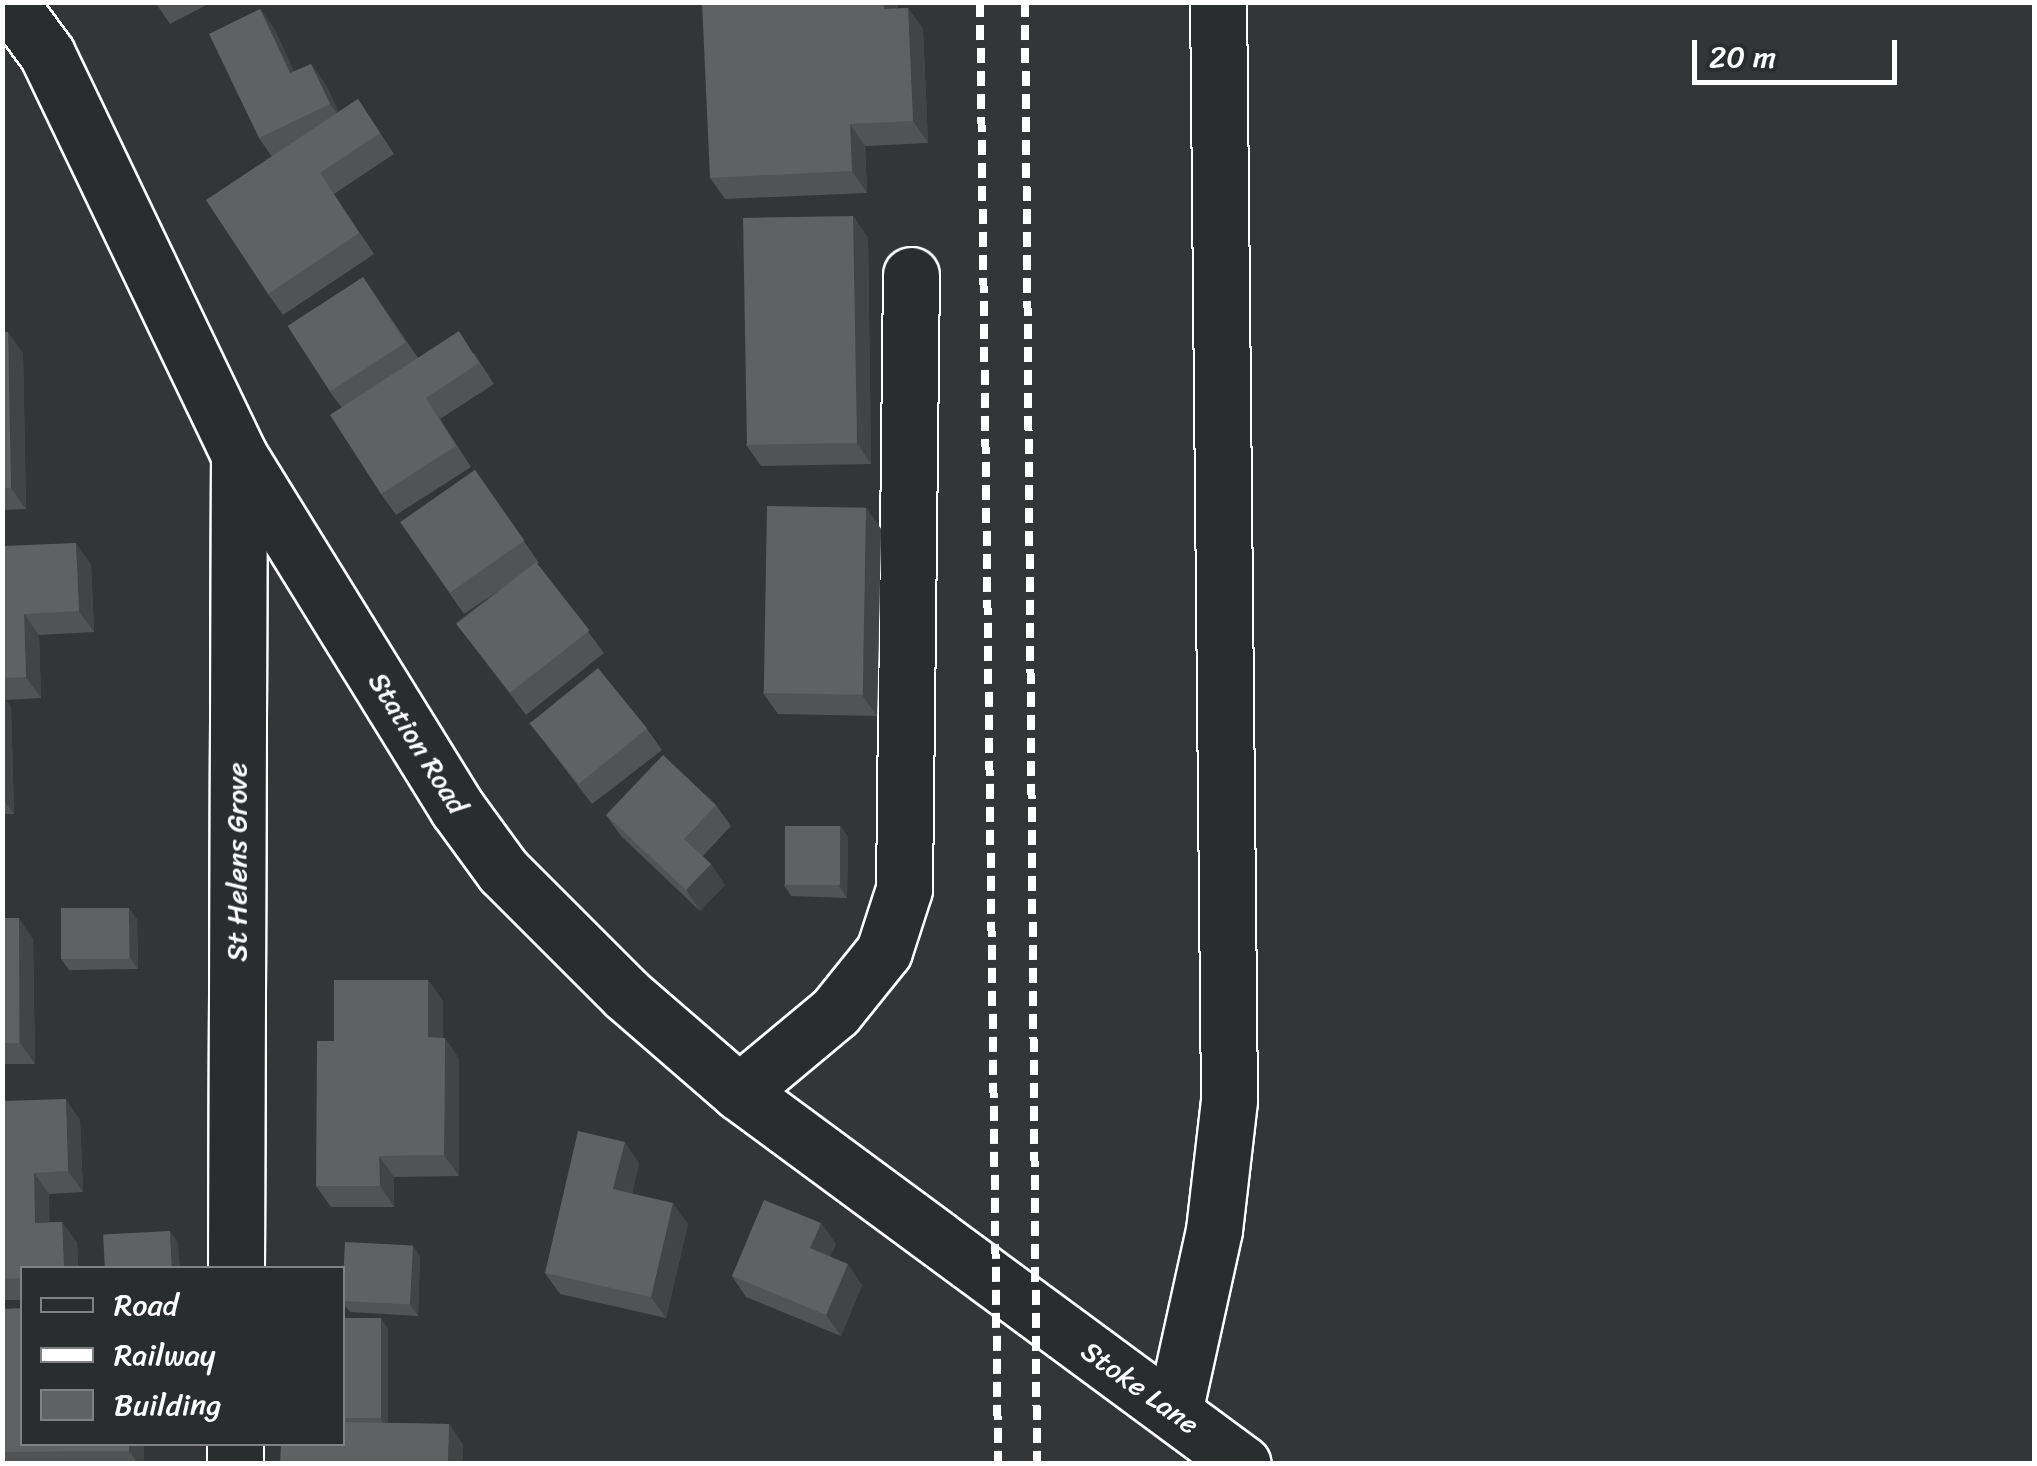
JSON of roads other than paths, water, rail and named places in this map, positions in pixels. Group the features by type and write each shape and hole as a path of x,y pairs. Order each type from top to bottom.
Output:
{"street":[{"name":"Station Road","path":"8,2 47,54 238,455 457,808 503,871 627,994 739,1092 1038,1314"},
{"path":"1174,1412 1214,1230 1228,1100 1218,2"},
{"path":"739,1092 835,1012 884,951 904,888 910,275"},
{"name":"St Helens Grove","path":"236,1266 238,455"},
{"name":"Stoke Lane","path":"1038,1314 1243,1464"}],"railway":[{"path":"980,2 998,1464"},
{"path":"1025,2 1037,1464"}]}
